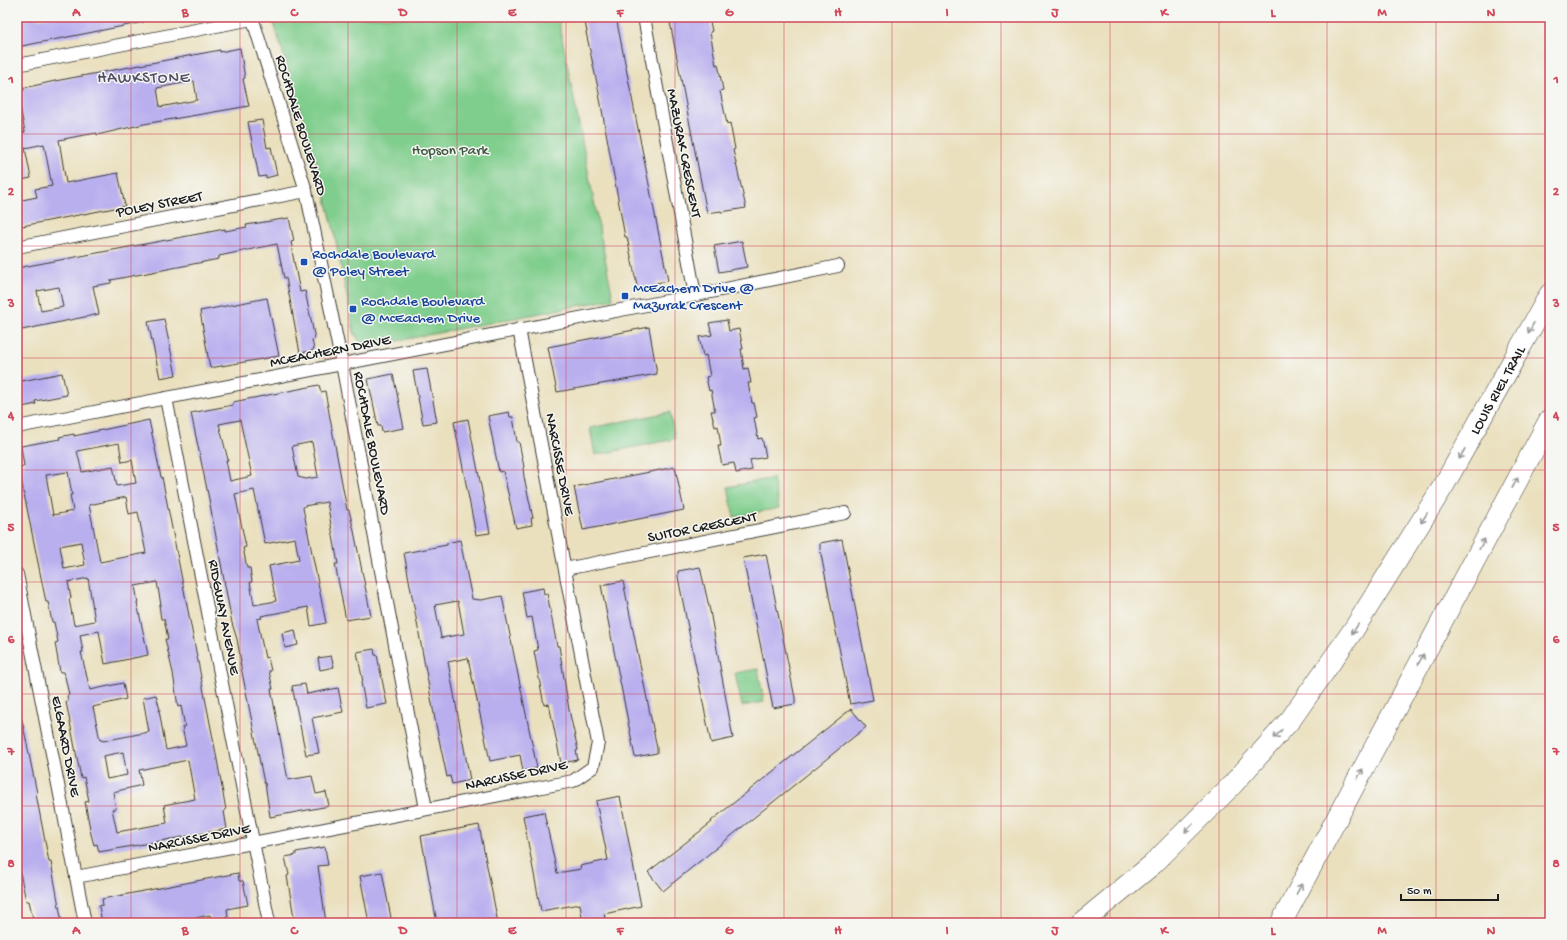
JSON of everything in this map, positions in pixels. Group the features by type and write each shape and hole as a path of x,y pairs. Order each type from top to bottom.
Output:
{"highway":[{"name":"LOUIS RIEL TRAIL","path":"1081,923 1153,864 1233,784 1291,719 1354,629 1444,485 1550,294"},
{"path":"1281,923 1550,419"}],"street":[{"name":"MAZURAK CRESCENT","path":"644,17 696,295"},
{"path":"17,65 252,18"},
{"name":"ROCHDALE BOULEVARD","path":"252,18 306,191 342,364 426,809"},
{"name":"POLEY STREET","path":"17,247 306,191"},
{"name":"MCEACHERN DRIVE","path":"17,427 838,266"},
{"name":"NARCISSE DRIVE","path":"76,877 573,781 593,767 598,743 519,329"},
{"name":"RIDGWAY AVENUE","path":"166,398 268,923"},
{"name":"SUITOR CRESCENT","path":"565,569 845,513"},
{"name":"ELGAARD DRIVE","path":"17,574 20,600 85,923"}],"green space":[{"name":"Hopson Park","path":"272,17 558,17 613,299 371,346 360,342 354,332 333,227 320,174"},
{"path":"670,412 675,439 595,455 590,428"},
{"path":"773,478 779,508 734,517 728,487"},
{"path":"758,669 764,702 742,706 735,673"}],"building":[{"path":"36,17 36,19 50,17 143,17 144,22 17,47 17,21"},
{"path":"584,17 616,17 668,281 656,283 657,287 638,291 627,237 625,237"},
{"path":"669,17 709,17 716,65 718,64 723,90 720,91 727,124 730,123 735,149 733,150 746,208 707,213"},
{"path":"240,48 245,78 243,79 249,106 144,124 97,135 97,133 59,140 66,183 118,173 125,206 17,227 17,201 37,197 35,189 52,186 44,144 25,148 31,178 17,181 17,134 25,132 17,91 55,81 220,50 220,52","holes":["194,81 197,100 160,107 157,88"]},
{"path":"262,120 267,148 271,147 277,175 266,178 266,176 259,177 248,122"},
{"path":"289,218 294,241 291,242 292,251 300,292 305,291 315,339 312,340 314,349 311,351 300,353 286,278 284,278 277,244 219,256 219,259 111,280 111,283 93,286 99,314 17,331 17,268 225,229 225,231 247,227 246,225","holes":["59,287 63,307 41,311 37,291"]},
{"path":"742,241 747,267 719,272 714,246"},
{"path":"267,298 279,356 210,368 200,311"},
{"path":"164,319 176,375 160,378 148,322"},
{"path":"727,320 729,331 739,329 743,349 741,349 744,369 748,368 751,383 748,383 752,403 754,403 757,417 754,418 758,439 762,438 766,457 750,460 752,470 736,473 734,463 722,465 718,446 721,446 718,426 715,427 711,411 715,411 711,390 709,391 706,377 710,376 706,355 703,356 699,337 712,335 709,323"},
{"path":"649,327 657,374 557,392 548,347"},
{"path":"427,369 437,422 423,424 413,371"},
{"path":"62,373 67,395 35,401 36,404 22,407 17,382"},
{"path":"393,374 404,428 382,432 381,426 378,426 368,379"},
{"path":"319,385 321,392 325,391 347,510 349,510 354,531 371,616 346,620 335,564 338,564 327,502 304,506 303,508 326,623 311,626 308,607 261,616 262,618 257,619 265,658 268,657 271,671 269,671 273,689 271,689 288,780 312,776 316,794 326,792 329,806 270,817 265,783 240,662 237,639 232,623 191,413 233,405 233,402","holes":["240,420 252,476 230,481 226,460 228,460 219,424","312,442 318,477 306,479 298,477 292,446","254,490 265,544 295,538 299,560 269,566 276,601 254,605 250,582 252,582 250,568 247,568 243,548 246,547 235,494"]},
{"path":"509,412 510,417 513,417 517,442 519,442 524,467 524,477 533,518 531,518 532,525 516,528 503,471 499,472 488,416"},
{"path":"468,419 490,533 476,535 454,422"},
{"path":"149,420 162,477 216,754 226,810 224,811 227,829 99,852 97,844 94,845 85,802 89,801 84,777 81,778 66,702 68,701 67,696 69,695 64,672 60,672 55,643 58,642 54,622 52,622 48,602 46,602 19,467 24,466 21,446 60,439 59,437 74,434 74,436","holes":["119,443 122,462 132,460 136,483 117,486 113,466 82,472 77,451","68,472 73,511 53,515 46,475","126,497 129,514 138,512 146,553 100,562 89,505","81,542 85,565 64,569 60,546","88,578 95,621 74,625 69,599 71,598 68,582","157,582 161,605 159,605 161,619 164,619 168,639 165,639 173,673 178,707 181,706 185,727 182,727 186,746 166,750 160,710 156,695 143,698 149,732 103,741 100,740 93,707 126,699 123,683 90,690 81,652 83,652 80,635 99,631 105,664 148,655 135,586","123,752 127,775 107,779 103,756","188,760 195,799 164,805 167,823 117,832 112,809 116,809 113,792 142,785 139,770"]},
{"path":"675,467 684,510 583,530 574,487"},
{"path":"842,539 873,700 850,704 820,549 820,543"},
{"path":"460,540 472,599 481,600 502,596 537,768 523,771 520,755 490,761 468,658 448,662 470,780 452,784 450,776 447,777 404,553 447,545 447,543","holes":["458,601 464,634 441,638 435,605"]},
{"path":"766,554 795,698 795,704 773,708 743,558"},
{"path":"700,567 710,611 733,738 711,743 678,577 678,571"},
{"path":"623,581 657,748 657,753 635,757 601,585"},
{"path":"543,588 544,594 547,593 557,646 559,646 569,710 578,750 576,751 578,760 561,763 549,704 544,705 534,651 538,650 532,617 527,618 522,592"},
{"path":"295,630 298,645 285,648 282,633"},
{"path":"374,649 375,655 377,655 387,704 366,708 357,652"},
{"path":"331,656 334,667 320,670 318,658"},
{"path":"305,684 307,694 338,688 343,712 312,718 319,753 306,755 292,686"},
{"path":"851,709 866,727 663,891 648,872"},
{"path":"17,720 22,720 62,923 34,923 29,901 26,901 17,863"},
{"path":"620,796 641,906 604,914 606,923 583,923 580,904 541,911 523,816 544,812 557,873 581,869 580,866 608,860 596,801"},
{"path":"479,825 498,923 437,923 421,836"},
{"path":"325,847 328,865 318,866 326,923 295,923 287,876 289,875 285,857 296,855 296,852"},
{"path":"382,872 392,923 369,923 360,876"},
{"path":"238,873 239,881 243,881 248,905 227,909 228,917 211,920 210,915 186,920 186,923 102,923 99,906 103,905 102,899"}],"place":[{"name":"Rochdale Boulevard @ Poley Street","path":"304,262"},
{"name":"McEachern Drive @ Mazurak Crescent","path":"625,296"},
{"name":"Rochdale Boulevard @ McEachem Drive","path":"353,309"}],"district":[{"name":"HAWKSTONE","path":"144,76"}]}
